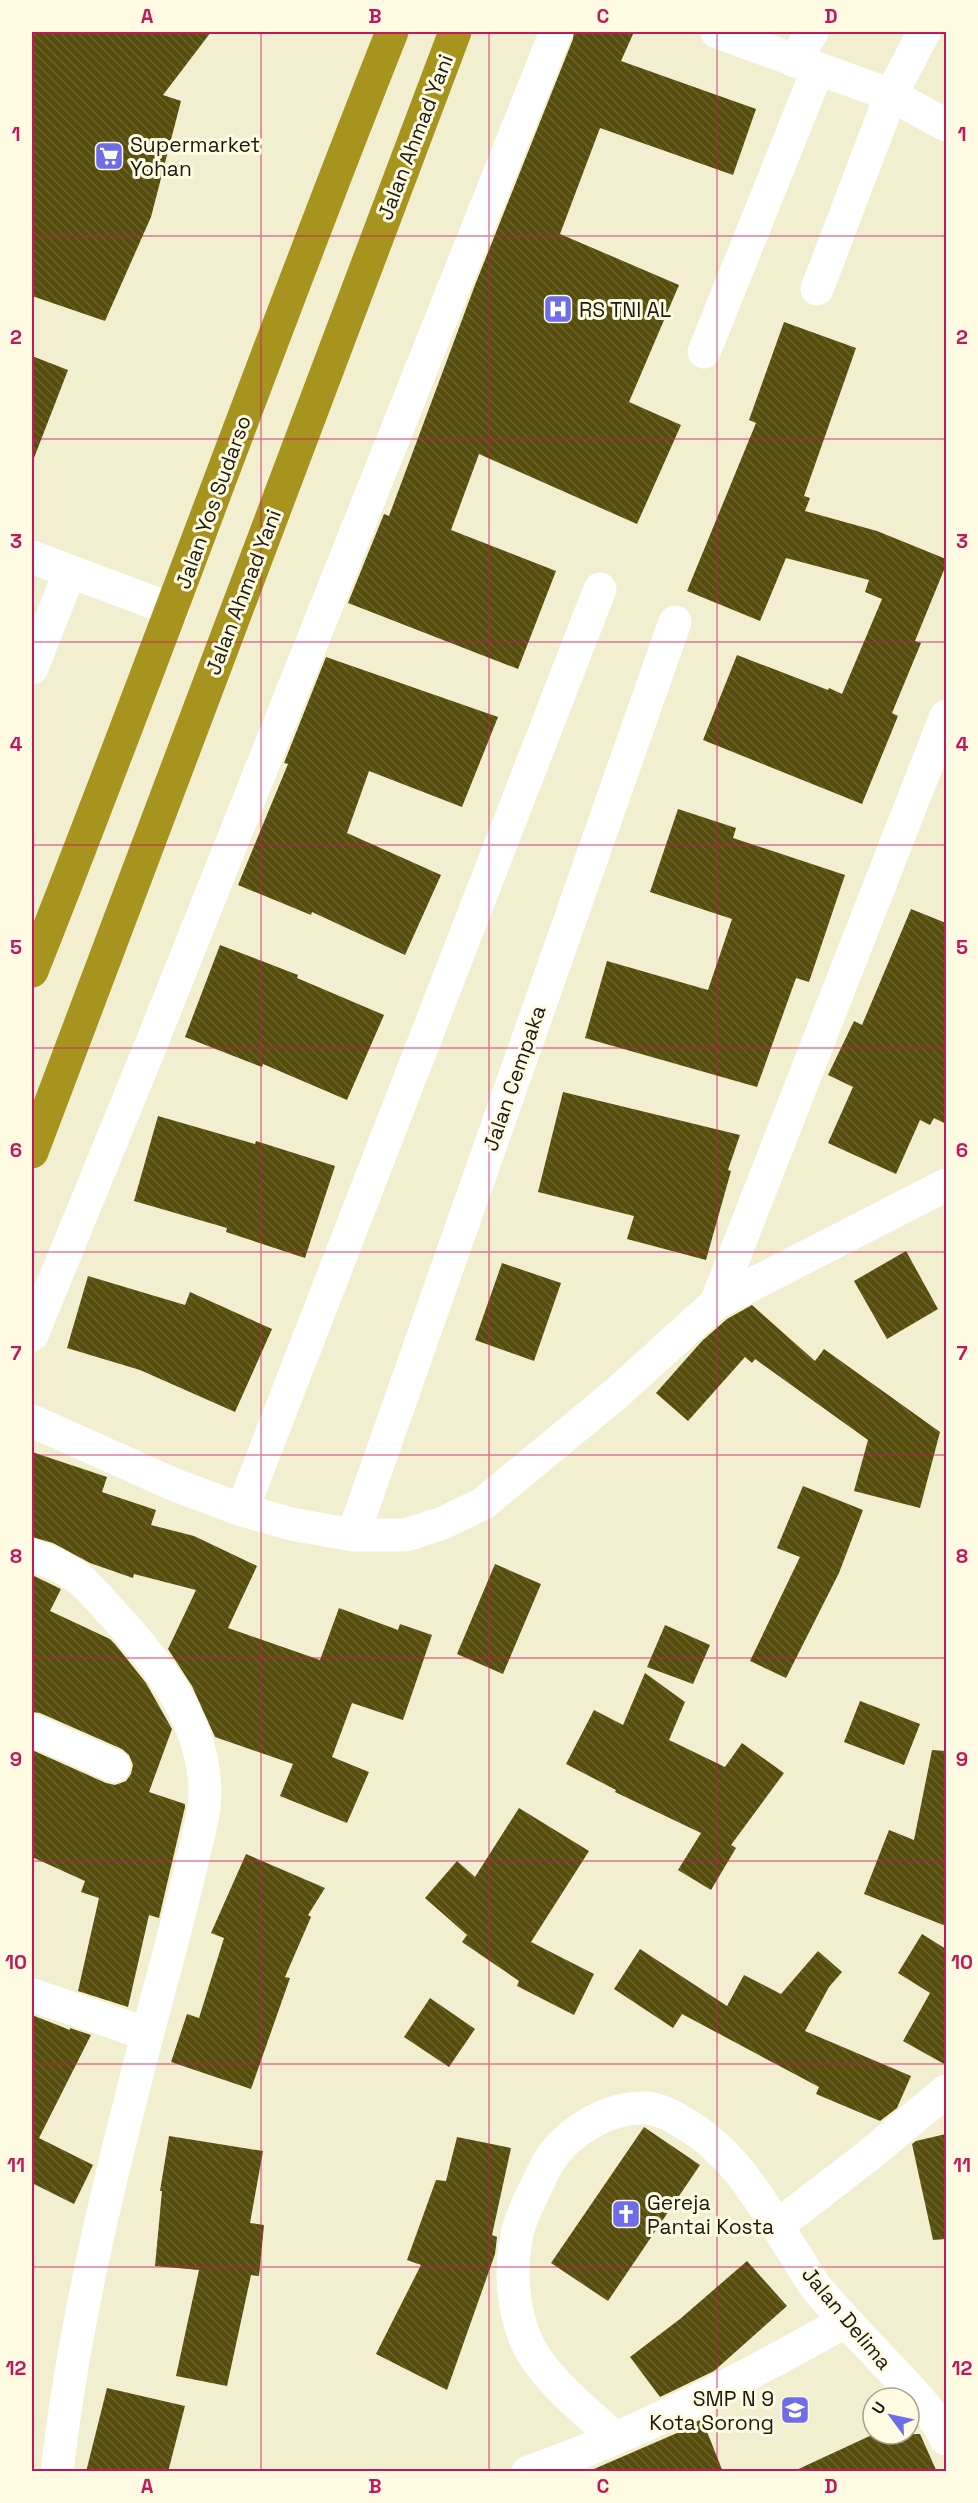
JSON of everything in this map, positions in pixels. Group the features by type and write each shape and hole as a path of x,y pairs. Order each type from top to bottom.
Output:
{"highway":[{"name":"Jalan Yos Sudarso","path":"32,971 173,610 302,258 392,32"},
{"name":"Jalan Ahmad Yani","path":"32,1152 455,32"}],"street":[{"path":"32,1335 148,1052 556,32"},
{"path":"717,32 891,95 946,125"},
{"path":"704,352 806,65 812,32"},
{"path":"817,289 891,95 924,32"},
{"path":"32,557 173,610"},
{"path":"32,668 70,571"},
{"path":"242,1510 600,589"},
{"name":"Jalan Cempaka","path":"353,1535 675,622"},
{"path":"717,1303 946,716"},
{"path":"32,1421 175,1485 242,1510 291,1524 353,1535 406,1534 443,1523 484,1503 618,1392 717,1303 946,1185"},
{"path":"32,1555 62,1568 84,1582 141,1644 166,1678 185,1713 198,1744 205,1792 203,1812 183,1900 147,2034 89,2273 62,2424 57,2472"},
{"path":"32,1730 114,1766"},
{"path":"32,1995 147,2034"},
{"path":"777,2226 868,2156 946,2091"},
{"name":"Jalan Delima","path":"615,2438 573,2400 539,2361 525,2338 515,2304 513,2273 516,2239 527,2205 549,2160 570,2137 618,2112 645,2108 668,2114 694,2128 729,2159 756,2193 818,2290 920,2398 936,2419 946,2439"},
{"path":"528,2472 615,2438 731,2382 846,2321"}],"building":[{"name":"Supermarket Yohan","path":"32,32 211,32 163,95 181,101 151,217 105,321 32,296"},
{"path":"574,32 634,32 621,61 756,109 733,175 600,128 560,234 679,285 629,402 681,425 637,524 479,454 451,530 556,571 518,669 348,603 384,514 389,516 475,285"},
{"path":"784,322 856,348 804,496 810,498 805,511 877,531 946,559 946,565 915,641 921,643 892,713 898,716 862,804 703,740 737,655 842,694 882,599 865,592 869,580 786,558 760,621 687,591 756,423 749,420"},
{"path":"32,356 68,370 34,458 32,458"},
{"path":"326,657 498,717 462,807 369,771 347,833 441,875 405,955 312,912 311,915 238,885 288,764 284,763"},
{"path":"678,809 736,828 733,838 845,875 809,982 796,978 757,1087 585,1038 607,961 708,990 732,919 650,892"},
{"path":"911,909 946,923 946,1124 934,1118 930,1125 920,1120 896,1174 828,1143 853,1087 828,1075 854,1021 862,1025"},
{"path":"220,945 298,975 297,978 384,1015 347,1100 263,1064 262,1067 185,1037"},
{"path":"563,1092 740,1135 728,1170 731,1171 706,1260 627,1239 634,1216 538,1192"},
{"path":"158,1116 255,1144 256,1141 335,1166 305,1258 226,1232 227,1228 134,1201"},
{"path":"906,1251 938,1309 887,1339 854,1281"},
{"path":"502,1263 561,1283 534,1361 475,1340"},
{"path":"88,1276 185,1305 190,1292 272,1329 235,1412 140,1370 67,1348"},
{"path":"752,1305 815,1361 824,1349 940,1432 920,1508 854,1491 868,1440 755,1359 752,1363 745,1357 688,1421 656,1393 702,1341 727,1319"},
{"path":"32,1452 107,1477 102,1492 156,1510 151,1525 194,1536 257,1566 228,1628 320,1660 339,1608 398,1630 400,1624 432,1635 403,1720 352,1703 332,1757 369,1772 347,1823 280,1796 293,1764 215,1737 192,1686 168,1649 196,1590 134,1574 133,1578 90,1563 53,1543 32,1537"},
{"path":"803,1486 863,1510 839,1573 786,1678 750,1661 800,1557 777,1548"},
{"path":"495,1564 541,1584 503,1674 457,1654"},
{"path":"32,1575 61,1589 50,1611 110,1639 115,1644 146,1683 172,1729 149,1792 185,1804 185,1807 159,1918 149,1915 128,2007 78,1991 99,1898 81,1892 85,1881 32,1857 32,1750 115,1785 126,1781 133,1765 129,1755 122,1749 40,1713 32,1712"},
{"path":"665,1625 710,1645 693,1684 647,1667"},
{"path":"645,1673 685,1702 669,1740 725,1767 742,1743 784,1773 731,1845 736,1848 711,1890 678,1870 701,1833 615,1792 616,1790 566,1764 594,1710 623,1725"},
{"path":"860,1701 920,1724 904,1765 844,1742"},
{"path":"932,1750 946,1751 946,1926 864,1894 889,1830 914,1840"},
{"path":"519,1808 589,1851 531,1942 594,1974 574,2015 517,1986 519,1981 462,1942 467,1935 425,1898 457,1861 475,1877"},
{"path":"246,1854 325,1888 308,1915 311,1917 285,1977 290,1978 251,2089 171,2062 187,2014 199,2018 224,1938 211,1933"},
{"path":"922,1934 946,1949 946,2065 903,2041 930,1993 898,1973"},
{"path":"640,1949 727,2006 744,1975 781,1994 818,1951 842,1972 829,1987 805,2031 911,2076 897,2108 880,2121 816,2094 819,2087 682,2014 673,2028 614,1989"},
{"path":"430,1998 475,2029 449,2067 404,2037"},
{"path":"32,2015 70,2030 70,2028 91,2035 39,2138 93,2165 74,2204 32,2183"},
{"name":"Gereja Pantai Kosta","path":"644,2127 700,2165 608,2301 551,2263"},
{"path":"946,2134 946,2239 933,2240 912,2144"},
{"path":"169,2136 263,2151 250,2223 264,2225 259,2276 251,2275 227,2386 176,2376 199,2270 155,2266 162,2191 160,2191"},
{"path":"457,2137 511,2148 492,2235 497,2237 495,2254 447,2390 376,2354 421,2265 407,2260 436,2180 446,2181"},
{"path":"747,2261 787,2306 714,2371 660,2397 630,2357 680,2319"},
{"path":"107,2388 185,2406 168,2472 86,2472"},
{"path":"702,2419 723,2472 587,2472 684,2430 683,2428"},
{"path":"921,2436 937,2472 792,2472 861,2440 861,2446 921,2446"}],"place":[{"name":"Supermarket Yohan","path":"109,156"},
{"name":"RS TNI AL","path":"558,309"},
{"name":"Gereja Pantai Kosta","path":"626,2214"},
{"name":"SMP N 9 Kota Sorong","path":"795,2410"}]}
